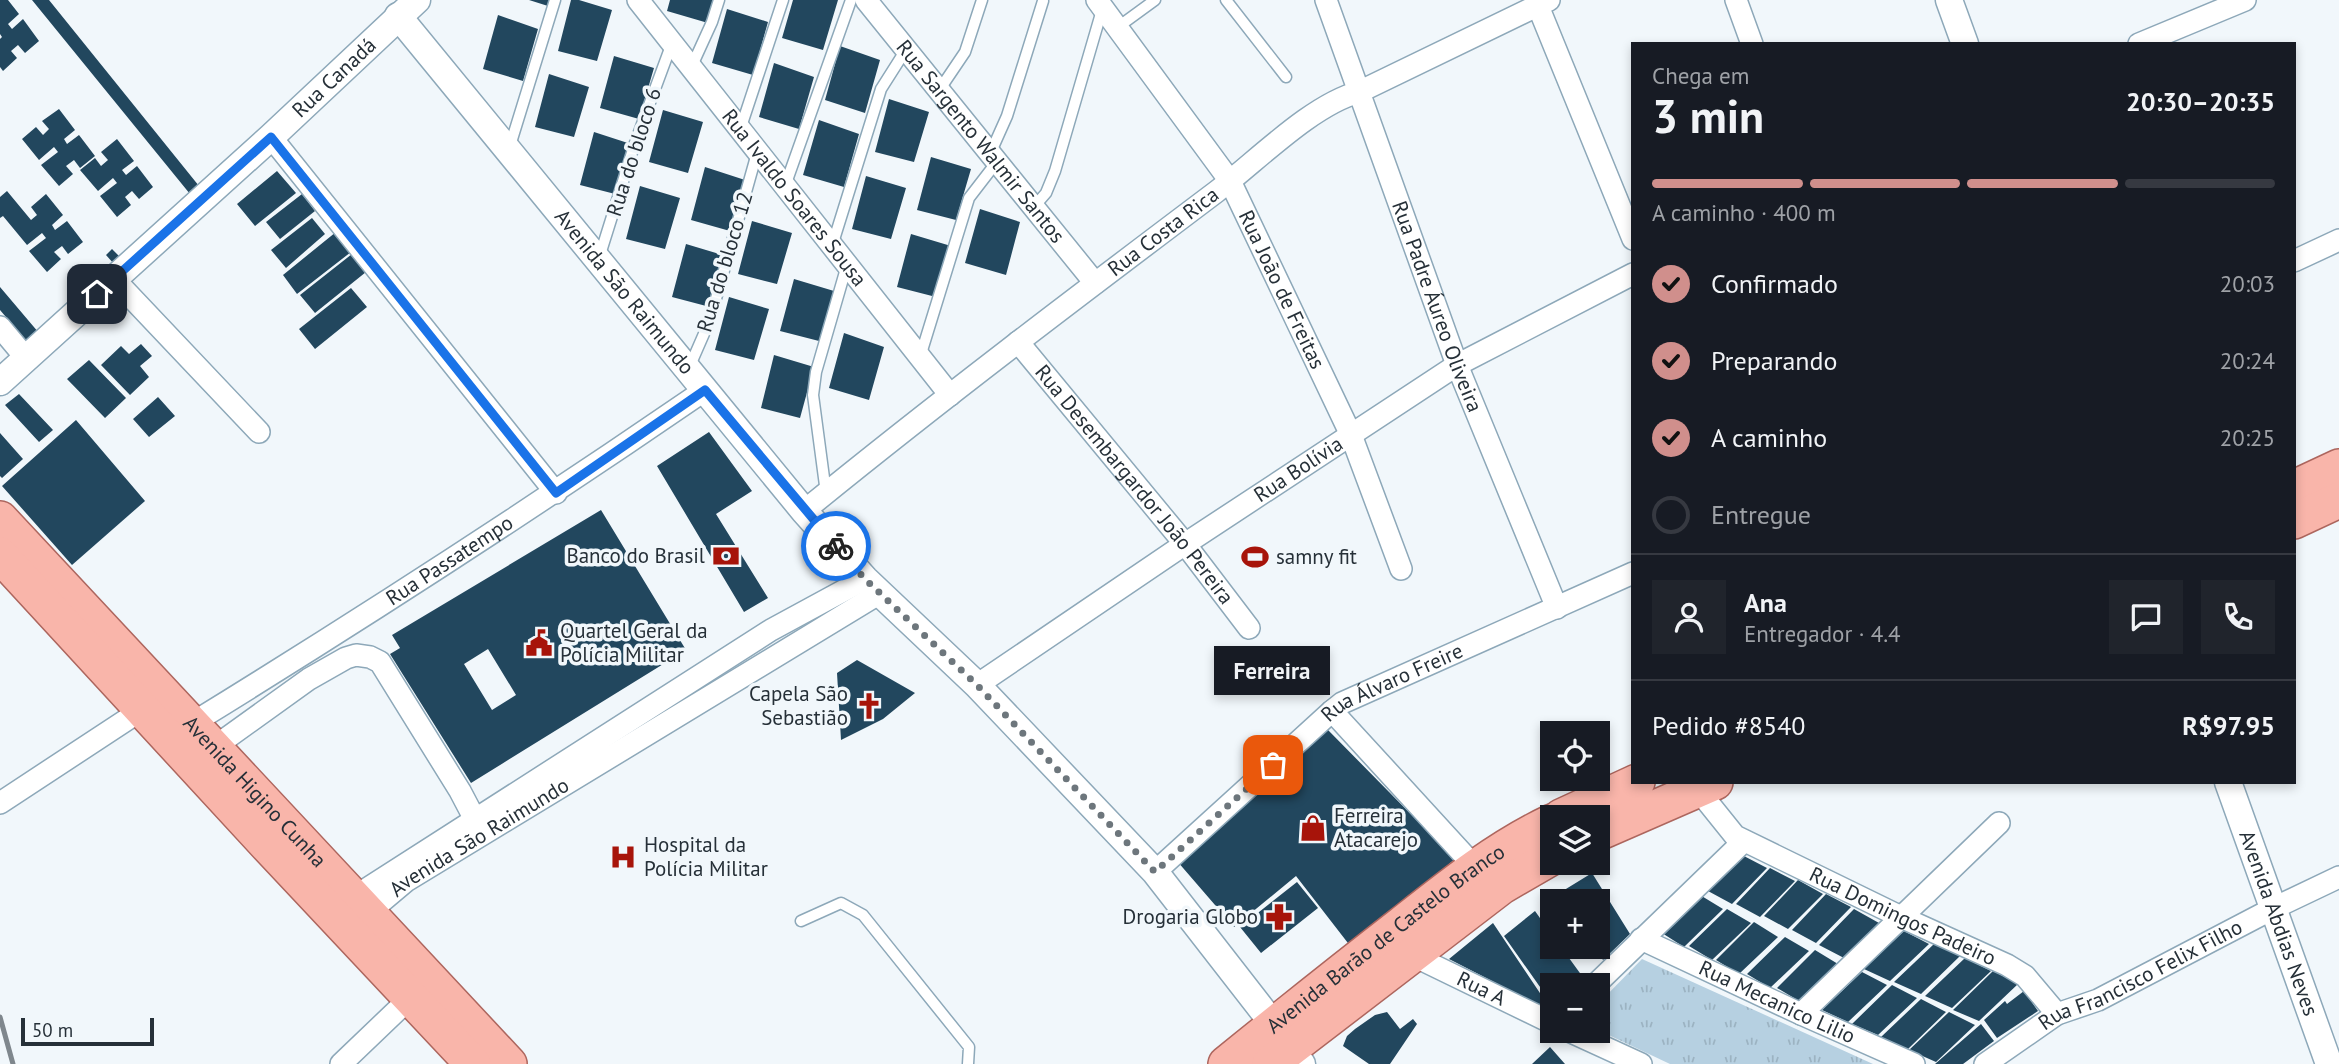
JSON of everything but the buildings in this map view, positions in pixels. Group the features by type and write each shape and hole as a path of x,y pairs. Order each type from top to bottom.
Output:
{"main road":[{"path":"2296,487 2339,467"},
{"path":"2296,520 2339,500"},
{"name":"Avenida Higino Cunha","path":"0,519 509,1064"},
{"name":"Avenida Higino Cunha","path":"0,555 473,1064"},
{"path":"1587,805 1632,784"},
{"path":"1610,828 1700,789"},
{"name":"Avenida Barão de Castelo Branco","path":"1284,1051 1475,867 1540,828"},
{"name":"Avenida Barão de Castelo Branco","path":"1226,1064 1284,1051 1502,886 1540,863"}],"street":[{"name":"Rua Sargento Walmir Santos","path":"866,0 1095,283"},
{"name":"Rua Padre Áureo Oliveira","path":"1326,0 1457,365 1557,608"},
{"path":"1736,0 1751,42"},
{"path":"1950,0 1964,42"},
{"path":"2165,39 2245,0"},
{"name":"Rua Ivaldo Soares Sousa","path":"644,3 691,68 950,394"},
{"name":"Rua Costa Rica","path":"804,510 1316,112 1344,96 1359,92 1544,3"},
{"path":"1544,3 1631,234"},
{"name":"Rua João de Freitas","path":"1100,4 1230,181 1351,435 1401,569"},
{"name":"Avenida São Raimundo","path":"402,5 508,152 804,510 872,586 977,685 1155,872 1284,1051"},
{"name":"Rua Canadá","path":"0,382 271,137 402,5"},
{"path":"271,137 556,493"},
{"path":"2296,260 2339,240"},
{"name":"Rua Bolívia","path":"977,685 1457,365 1631,276"},
{"path":"114,279 259,432"},
{"path":"0,327 26,358"},
{"name":"Rua Desembargardor João Pereira","path":"1018,342 1185,544 1249,628"},
{"name":"Rua Passatempo","path":"202,736 293,661 556,493 696,380"},
{"name":"Rua Álvaro Freire","path":"1155,872 1332,711 1352,698 1631,574"},
{"name":"Avenida São Raimundo","path":"361,905 406,881 479,827 775,655 872,586"},
{"path":"202,736 346,658 355,655 370,657 380,662 453,779 479,827"},
{"path":"293,661 309,679"},
{"path":"0,803 144,709"},
{"path":"1332,711 1475,867"},
{"name":"Avenida Abdias Neves","path":"2229,784 2329,1064"},
{"path":"1607,973 1737,844 1700,789"},
{"path":"1801,1014 1999,823"},
{"name":"Rua Domingos Padeiro","path":"1737,844 2007,965 2025,976 2057,1014"},
{"name":"Rua Francisco Felix Filho","path":"1985,1064 2057,1014 2098,1000 2339,877"},
{"name":"Rua Mecanico Lilio","path":"1641,939 1914,1064"},
{"name":"Rua A","path":"1412,955 1540,1017"},
{"path":"341,1064 410,998"},
{"path":"1595,1043 1641,1064"}],"lane":[{"path":"508,152 555,0"},
{"path":"691,68 719,0"},
{"path":"740,130 783,0"},
{"path":"785,186 851,0"},
{"path":"940,89 965,52 982,0"},
{"path":"1118,27 1155,0"},
{"path":"1226,0 1286,77"},
{"path":"920,357 970,198 993,158 1043,1"},
{"path":"1033,208 1046,193 1053,178 1100,4"},
{"name":"Rua do bloco 6","path":"598,261 635,143 672,43"},
{"path":"832,246 881,89 907,48"},
{"name":"Rua do bloco 12","path":"696,380 710,320 758,152"},
{"path":"826,493 813,395 816,372 847,265"},
{"path":"801,921 841,903 863,915 970,1047 968,1064"}],"green space":[{"path":"1642,959 1873,1064 1670,1064 1610,1036 1610,992"}],"railway":[{"path":"0,1017 13,1064"}],"way so far":[{"path":"836,546 865,579 977,685 1155,872 1273,765"}],"place":[{"name":"Banco do Brasil","path":"726,556"},
{"name":"samny fit","path":"1255,557"},
{"name":"Quartel Geral da Polícia Militar","path":"539,643"},
{"name":"Capela São Sebastião","path":"869,706"},
{"name":"Ferreira","path":"1273,765"},
{"name":"Ferreira Atacarejo","path":"1313,828"},
{"name":"Hospital da Polícia Militar","path":"623,857"},
{"name":"Drogaria Globo","path":"1279,917"}],"route":[{"path":"97,294 271,137 556,493 705,390 836,546"}]}
